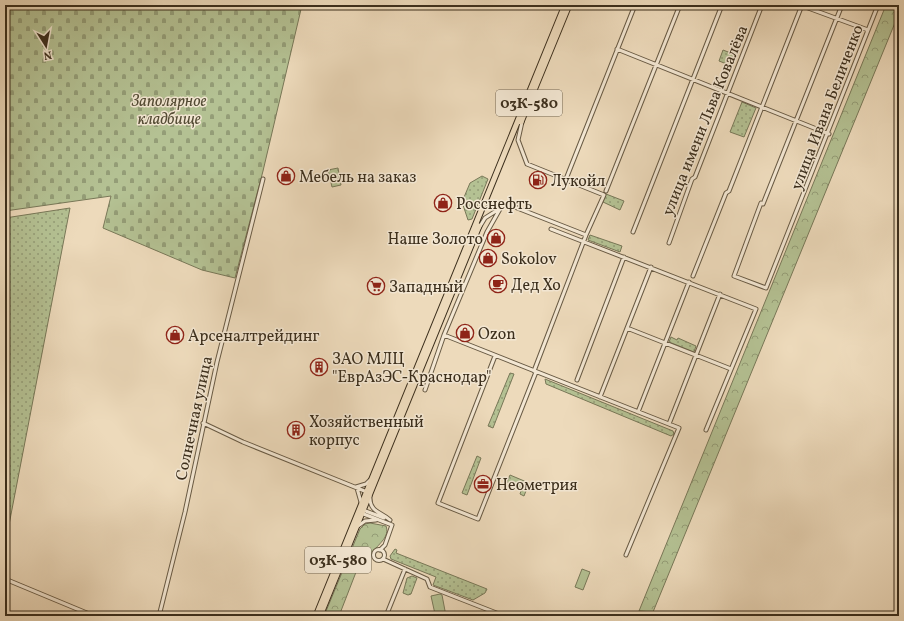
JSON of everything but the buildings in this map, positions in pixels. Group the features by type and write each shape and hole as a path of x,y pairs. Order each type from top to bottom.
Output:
{"highway":[{"name":"03К-580","path":"369,491 371,478 564,5"},
{"name":"03К-580","path":"316,616 569,5"},
{"name":"03К-580","path":"320,616 354,532 361,509"}],"street":[{"path":"566,180 635,5"},
{"path":"606,191 680,5"},
{"path":"633,232 722,5"},
{"name":"улица имени Льва Ковалёва","path":"669,243 692,179 695,177 762,5"},
{"path":"693,276 726,193 729,191 801,5 868,30"},
{"path":"796,121 842,5"},
{"name":"улица Ивана Беличенко","path":"796,121 734,276 766,288 829,134 878,5"},
{"path":"617,49 829,134"},
{"path":"495,356 438,503 478,519 586,235 604,195 527,164 518,140 526,109"},
{"name":"Солнечная улица","path":"159,616 185,512 203,423 263,179"},
{"path":"475,235 485,218 507,204 586,235"},
{"path":"425,390 444,335 487,232 501,208"},
{"path":"552,230 584,241 756,309 706,430"},
{"path":"577,380 624,257"},
{"path":"600,397 651,267"},
{"path":"638,412 689,282"},
{"path":"669,424 720,294"},
{"path":"627,328 731,369"},
{"path":"444,335 679,428 626,555"},
{"path":"203,423 243,442 369,491 372,508 390,520 392,525 385,545 380,550 375,552 374,556 378,560 383,559 427,579 430,586 504,616"},
{"path":"356,487 366,484 371,478"},
{"path":"356,487 360,495 361,509"},
{"path":"361,509 390,520"},
{"path":"361,509 379,520 392,525"},
{"path":"354,532 361,522 369,519 379,520"},
{"path":"380,550 385,554 383,559"},
{"path":"386,616 405,569"},
{"path":"5,579 94,616"}],"green space":[{"name":"Заполярное кладбище","path":"5,5 302,5 263,171 235,278 202,270 103,228 111,196 5,211"},
{"path":"886,5 899,5 899,13 653,612 639,611"},
{"path":"723,50 736,55 732,66 719,61"},
{"path":"742,102 756,108 744,137 730,132"},
{"path":"338,168 341,185 332,187 328,170"},
{"path":"482,176 488,179 472,219 468,220 462,202 470,183"},
{"path":"606,194 624,201 620,210 603,202"},
{"path":"70,208 8,530 5,537 5,218"},
{"path":"590,235 622,246 620,252 588,240"},
{"path":"671,337 677,340 678,338 696,346 694,352 669,342"},
{"path":"510,373 514,374 493,428 488,426"},
{"path":"545,379 673,431 674,434 671,436 546,384"},
{"path":"477,456 481,458 467,495 462,493"},
{"path":"510,475 529,483 524,496 520,494 522,488 507,482"},
{"path":"370,523 386,526 387,533 373,553 367,565 358,567 339,616 324,616 360,529 365,524"},
{"path":"395,549 397,550 396,553 487,589 485,593 473,600 433,585 436,577 391,559 390,556"},
{"path":"582,569 590,572 583,590 575,587"},
{"path":"412,576 417,578 411,594 408,595 403,593 407,578"},
{"path":"442,595 446,616 435,614 431,596"}],"place":[{"name":"Мебель на заказ","path":"286,176"},
{"name":"Лукойл","path":"538,180"},
{"name":"Росснефть","path":"443,203"},
{"name":"Наше Золото","path":"496,238"},
{"name":"Sokolov","path":"488,258"},
{"name":"Дед Хо","path":"498,284"},
{"name":"Западный","path":"376,286"},
{"name":"Ozon","path":"465,333"},
{"name":"Арсеналтрейдинг","path":"175,335"},
{"name":"ЗАО МЛЦ \"ЕврАзЭС-Краснодар\"","path":"319,367"},
{"name":"Хозяйственный корпус","path":"296,430"},
{"name":"Неометрия","path":"483,484"}]}
